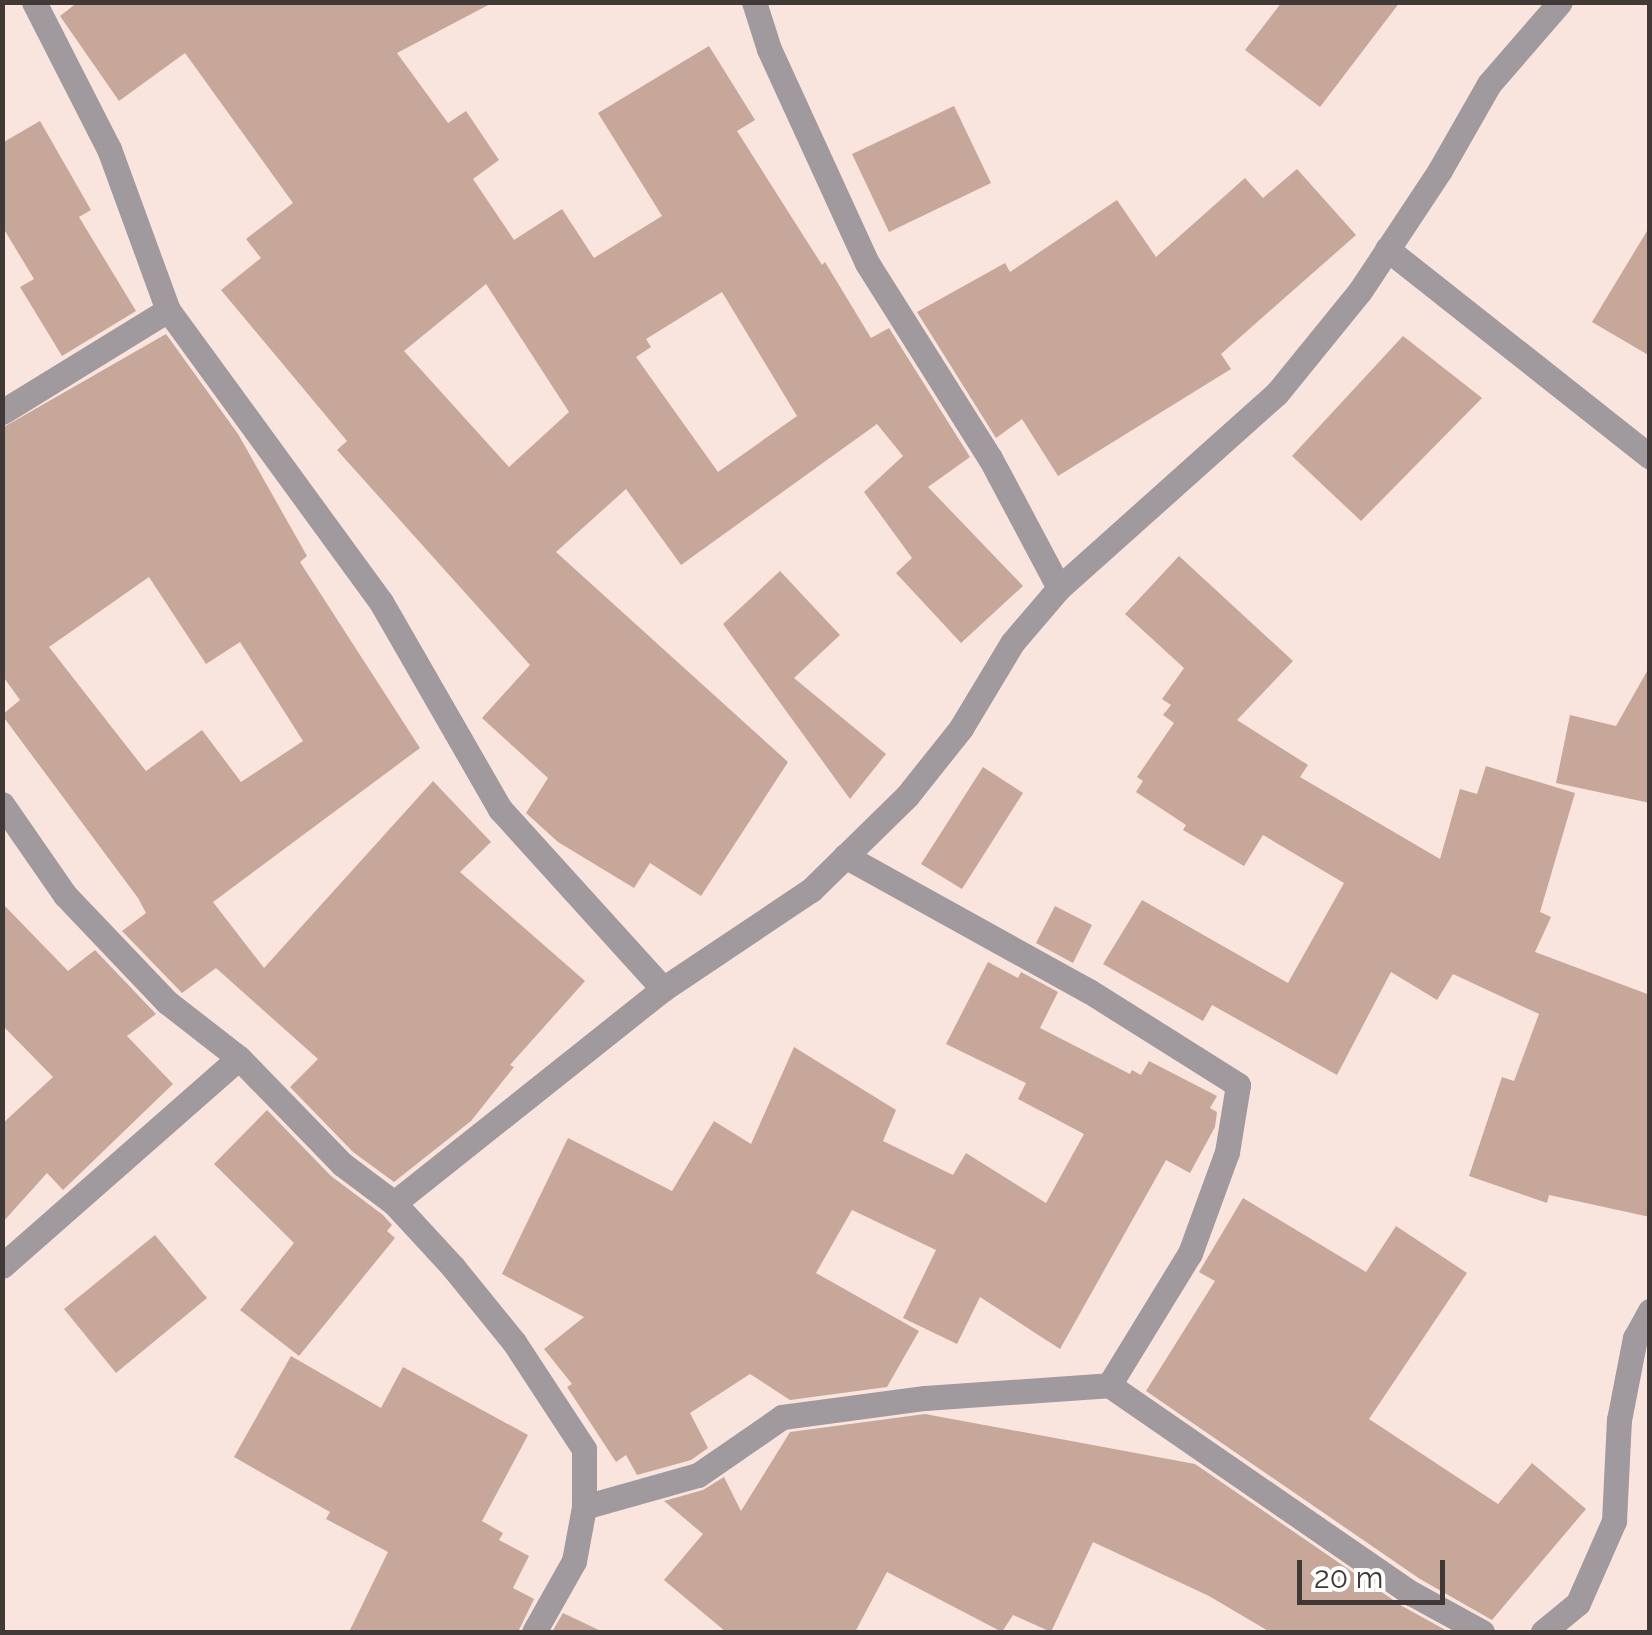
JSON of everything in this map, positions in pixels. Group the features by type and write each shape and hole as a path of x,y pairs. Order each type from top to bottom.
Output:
{"street":[{"path":"34,2 109,149 168,310 381,602 500,808 663,989"},
{"path":"754,2 770,50 867,263 990,458 1059,588"},
{"path":"394,1202 663,989 811,890 907,796 961,728 1012,643 1059,588 1277,394 1360,291 1490,84 1560,2"},
{"path":"1387,249 1650,458"},
{"path":"2,412 168,310"},
{"path":"2,804 65,895 167,1002 240,1058 342,1164 394,1202 514,1342 584,1449 584,1506 574,1561 534,1632"},
{"path":"845,856 1088,991 1238,1085 1227,1152 1190,1253 1109,1385"},
{"path":"2,1266 240,1058"},
{"path":"1543,1632 1578,1603 1614,1520 1619,1420 1634,1338 1650,1311"},
{"path":"584,1506 698,1475 782,1416 925,1398 1026,1394 1109,1385 1411,1593 1482,1632"}],"building":[{"path":"78,2 494,2 397,53 448,123 466,111 499,160 473,179 514,240 562,209 594,258 662,216 598,113 709,46 755,120 737,131 822,265 825,262 871,338 889,328 970,457 928,487 1023,586 961,643 896,573 912,558 864,492 903,456 877,424 681,565 626,489 556,552 788,762 701,896 650,863 634,888 558,842 526,813 548,778 482,718 530,665 337,450 347,441 221,290 261,258 246,239 293,203 185,53 119,101 60,16","holes":["486,284 569,412 509,467 404,351","722,292 797,416 718,472 636,357 651,347 646,339"]},
{"path":"1282,2 1400,2 1320,107 1245,50"},
{"path":"954,106 991,183 889,232 852,154"},
{"path":"40,121 91,210 79,217 136,311 62,356 20,287 34,279 2,226 2,143"},
{"path":"1297,169 1356,235 1221,354 1231,369 1058,476 1022,419 996,438 917,312 1005,263 1010,272 1117,200 1156,257 1245,178 1263,198"},
{"path":"1650,226 1650,356 1592,322"},
{"path":"166,334 238,434 307,556 300,562 420,748 213,902 264,968 433,781 491,842 460,872 585,981 510,1065 514,1067 471,1121 394,1182 353,1152 290,1087 318,1059 216,968 182,993 122,931 146,913 138,898 2,715 20,700 2,675 2,428","holes":["149,577 206,664 240,642 303,741 241,782 202,730 146,771 49,647"]},
{"path":"1403,336 1482,398 1361,521 1292,456"},
{"path":"1179,556 1293,661 1237,720 1308,765 1300,777 1440,859 1460,789 1477,794 1486,766 1575,793 1540,912 1551,917 1535,952 1650,995 1650,1217 1549,1195 1547,1203 1469,1176 1502,1077 1514,1081 1539,1014 1453,974 1437,1000 1391,972 1337,1075 1212,1005 1203,1021 1103,964 1142,900 1288,983 1344,883 1263,835 1244,866 1183,830 1186,825 1136,792 1143,781 1137,777 1174,723 1163,715 1171,705 1162,699 1184,668 1125,614"},
{"path":"780,571 840,635 794,678 886,754 850,799 723,624"},
{"path":"1650,666 1650,803 1556,783 1570,715 1616,726"},
{"path":"983,767 1023,793 962,889 921,864"},
{"path":"2,903 68,971 95,950 156,1014 127,1036 173,1084 63,1190 47,1173 2,1223 2,1124 53,1077 2,1025"},
{"path":"1055,906 1092,925 1073,963 1036,943"},
{"path":"988,962 1018,978 1021,972 1058,992 1040,1028 1130,1074 1132,1070 1141,1075 1149,1061 1217,1096 1210,1108 1217,1112 1215,1127 1190,1173 1166,1160 1060,1349 980,1297 957,1344 903,1318 936,1250 852,1210 816,1273 919,1331 887,1387 790,1400 750,1374 690,1413 708,1448 691,1460 637,1475 626,1455 616,1462 567,1387 572,1384 544,1349 584,1317 502,1274 568,1138 672,1191 714,1121 751,1144 794,1047 896,1110 883,1141 953,1175 966,1153 1046,1203 1084,1134 1018,1099 1026,1083 946,1044"},
{"path":"267,1110 331,1176 383,1215 392,1225 387,1231 395,1238 299,1356 240,1310 294,1243 214,1164"},
{"path":"1243,1198 1366,1272 1396,1226 1467,1273 1369,1419 1498,1504 1532,1463 1586,1509 1492,1620 1420,1579 1146,1391 1215,1281 1199,1272"},
{"path":"155,1235 207,1298 116,1373 64,1309"},
{"path":"291,1356 381,1408 403,1367 528,1435 482,1521 503,1533 499,1540 529,1556 513,1588 534,1599 518,1632 349,1632 388,1552 326,1519 330,1512 234,1457"},
{"path":"925,1414 1195,1464 1402,1606 1449,1632 1270,1632 1209,1596 1093,1542 1051,1632 1013,1615 1002,1632 887,1572 855,1632 726,1632 664,1580 703,1534 664,1501 703,1490 724,1477 741,1511 790,1432"},
{"path":"563,1613 603,1632 552,1632"}]}
